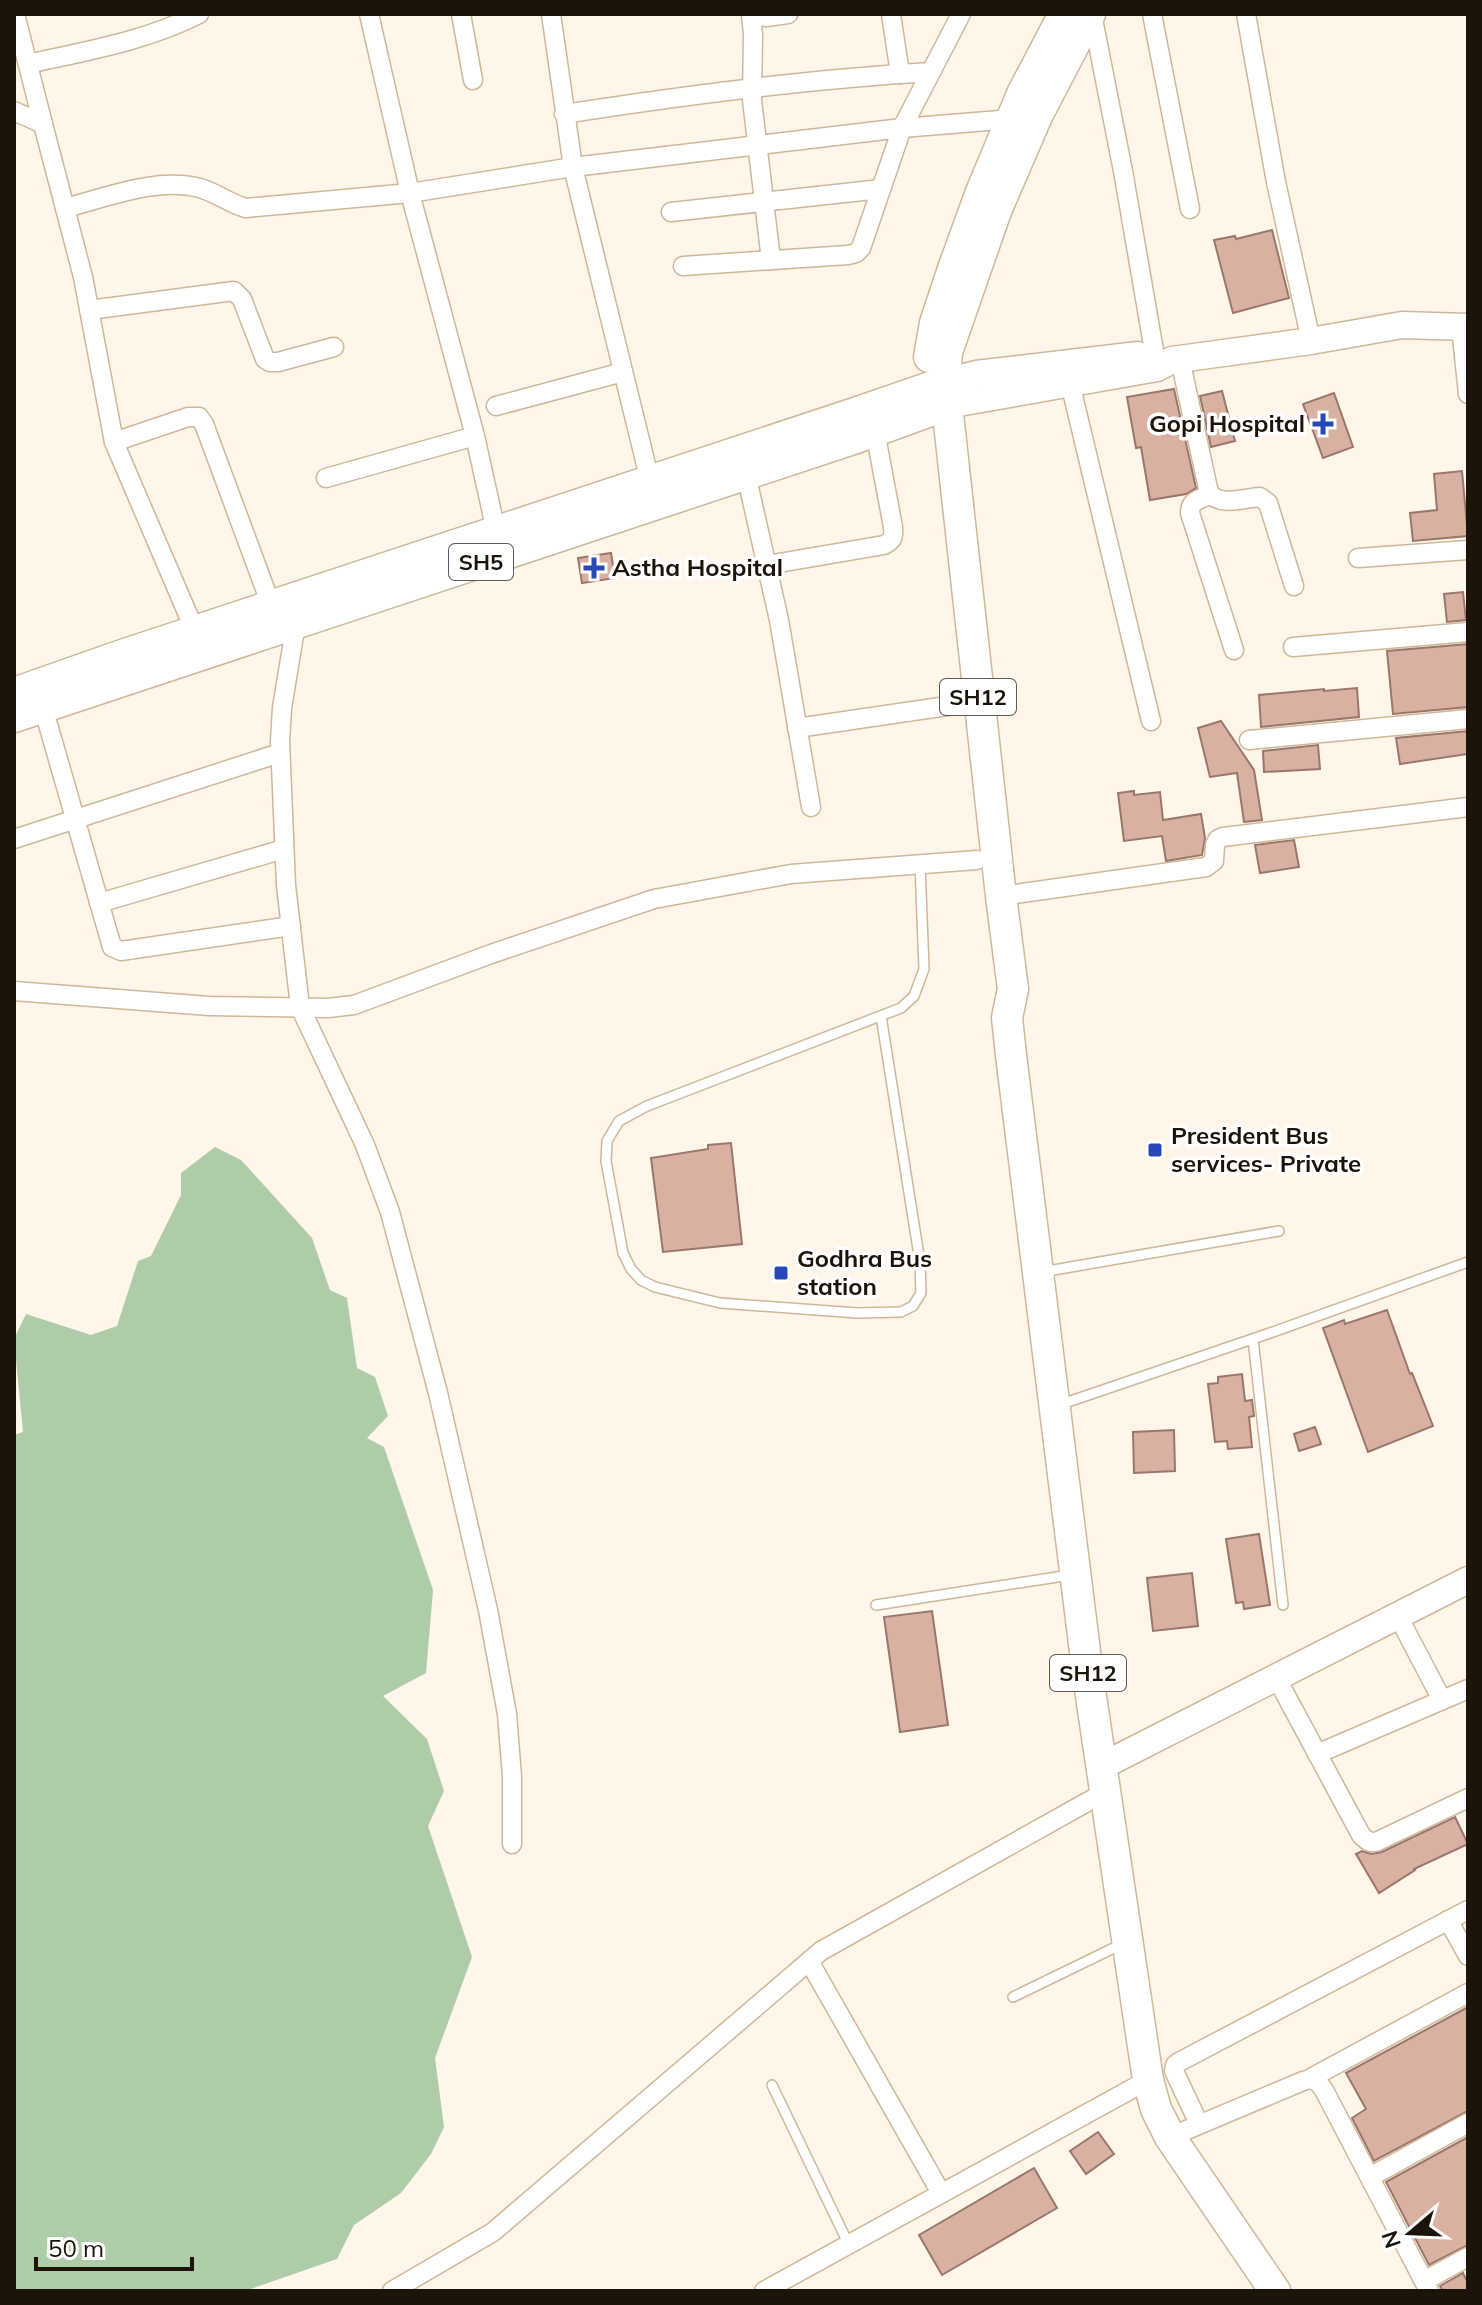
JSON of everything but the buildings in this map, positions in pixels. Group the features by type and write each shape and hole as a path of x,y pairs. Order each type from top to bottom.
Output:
{"main road":[{"path":"936,396 929,352 948,282 1012,119 1064,14"},
{"path":"936,396 947,352 996,211 1037,116 1091,14"},
{"path":"936,396 976,374 1166,360 1311,341 1402,325 1465,327"},
{"path":"936,396 1070,383 1166,360"},
{"name":"SH5","path":"14,717 875,431 936,396"},
{"name":"SH5","path":"14,692 855,413 936,396"},
{"name":"SH12","path":"936,396 940,533 977,860 994,990 1007,1018 1076,1574 1148,2080 1156,2109 1170,2137 1275,2291"},
{"name":"SH12","path":"936,396 1013,989 1007,1018"},
{"path":"1104,1779 1276,1677 1468,1580"}],"street":[{"path":"15,14 89,310 114,442 195,631"},
{"path":"28,64 104,47 171,27 199,14"},
{"path":"369,14 410,193 475,436 496,531"},
{"path":"461,14 473,80"},
{"path":"551,14 573,167 650,481"},
{"path":"771,260 752,88 751,14 766,17 788,14"},
{"path":"891,14 900,74"},
{"path":"683,266 856,253 861,248 902,128 961,14"},
{"path":"1091,14 1166,360 1211,495 1220,501 1260,497 1268,503 1294,586"},
{"path":"1152,14 1190,209"},
{"path":"1246,14 1276,182 1311,341"},
{"path":"564,114 697,94 931,72"},
{"path":"14,111 43,124"},
{"path":"65,208 147,186 202,189 235,206 246,208 410,193 573,167 902,128 1012,119"},
{"path":"671,212 881,189"},
{"path":"89,310 234,291 242,299 261,352 270,362 334,347"},
{"path":"1465,327 1468,394"},
{"path":"496,406 623,372"},
{"path":"1070,383 1151,721"},
{"path":"114,442 188,417 199,417 271,605"},
{"path":"767,565 884,545 891,541 893,527 875,431"},
{"path":"326,478 475,436"},
{"path":"746,474 779,620 811,807"},
{"path":"1211,495 1194,502 1190,513 1234,650"},
{"path":"1358,558 1468,550"},
{"path":"296,623 282,708 280,753 284,849 300,1007 365,1145 390,1212 438,1393 488,1610 507,1714 512,1777 512,1844"},
{"path":"1293,647 1468,632"},
{"path":"797,728 961,704"},
{"path":"43,707 112,947 121,951 291,926"},
{"path":"1249,740 1468,719"},
{"path":"14,839 280,753"},
{"path":"1001,896 1206,867 1214,861 1215,845 1223,837 1468,807"},
{"path":"99,903 284,849"},
{"path":"14,991 209,1006 328,1008 354,1005 491,954 654,899 791,874 977,860"},
{"path":"1398,1616 1442,1700"},
{"path":"1276,1677 1366,1841 1378,1841 1468,1798"},
{"path":"1317,1754 1468,1689"},
{"path":"397,2290 493,2232 821,1951 1104,1779"},
{"path":"1199,2124 1174,2071 1175,2065 1468,1910"},
{"path":"1448,1920 1468,1956"},
{"path":"809,1961 941,2193"},
{"path":"1170,2137 1311,2078 1468,1993"},
{"path":"1311,2078 1321,2085 1427,2286 1468,2257"},
{"path":"764,2291 1148,2080"},
{"path":"1370,2177 1468,2123"}],"lane":[{"path":"881,1016 920,1262 921,1293 913,1306 901,1312 857,1313 720,1303 655,1287 641,1280 623,1253 606,1161 607,1141 619,1121 647,1106 901,1008 914,996 924,969 920,864"},
{"path":"1038,1272 1279,1231"},
{"path":"1055,1406 1468,1262"},
{"path":"1253,1339 1283,1605"},
{"path":"876,1605 1076,1574"},
{"path":"1013,1997 1128,1941"},
{"path":"772,2085 849,2245"}],"shaded area":[{"path":"215,1147 241,1160 312,1238 330,1290 347,1298 357,1368 375,1377 388,1416 367,1438 384,1447 433,1590 426,1673 383,1696 427,1739 444,1791 428,1826 472,1957 435,2058 444,2127 431,2154 401,2193 354,2225 337,2259 245,2291 14,2291 14,1435 23,1432 14,1339 26,1314 91,1335 117,1326 138,1261 151,1256 181,1195 181,1173"}],"place":[{"name":"Gopi Hospital","path":"1323,424"},
{"name":"Astha Hospital","path":"594,568"},
{"name":"President Bus services- Private","path":"1155,1150"},
{"name":"Godhra Bus station","path":"781,1273"}]}
